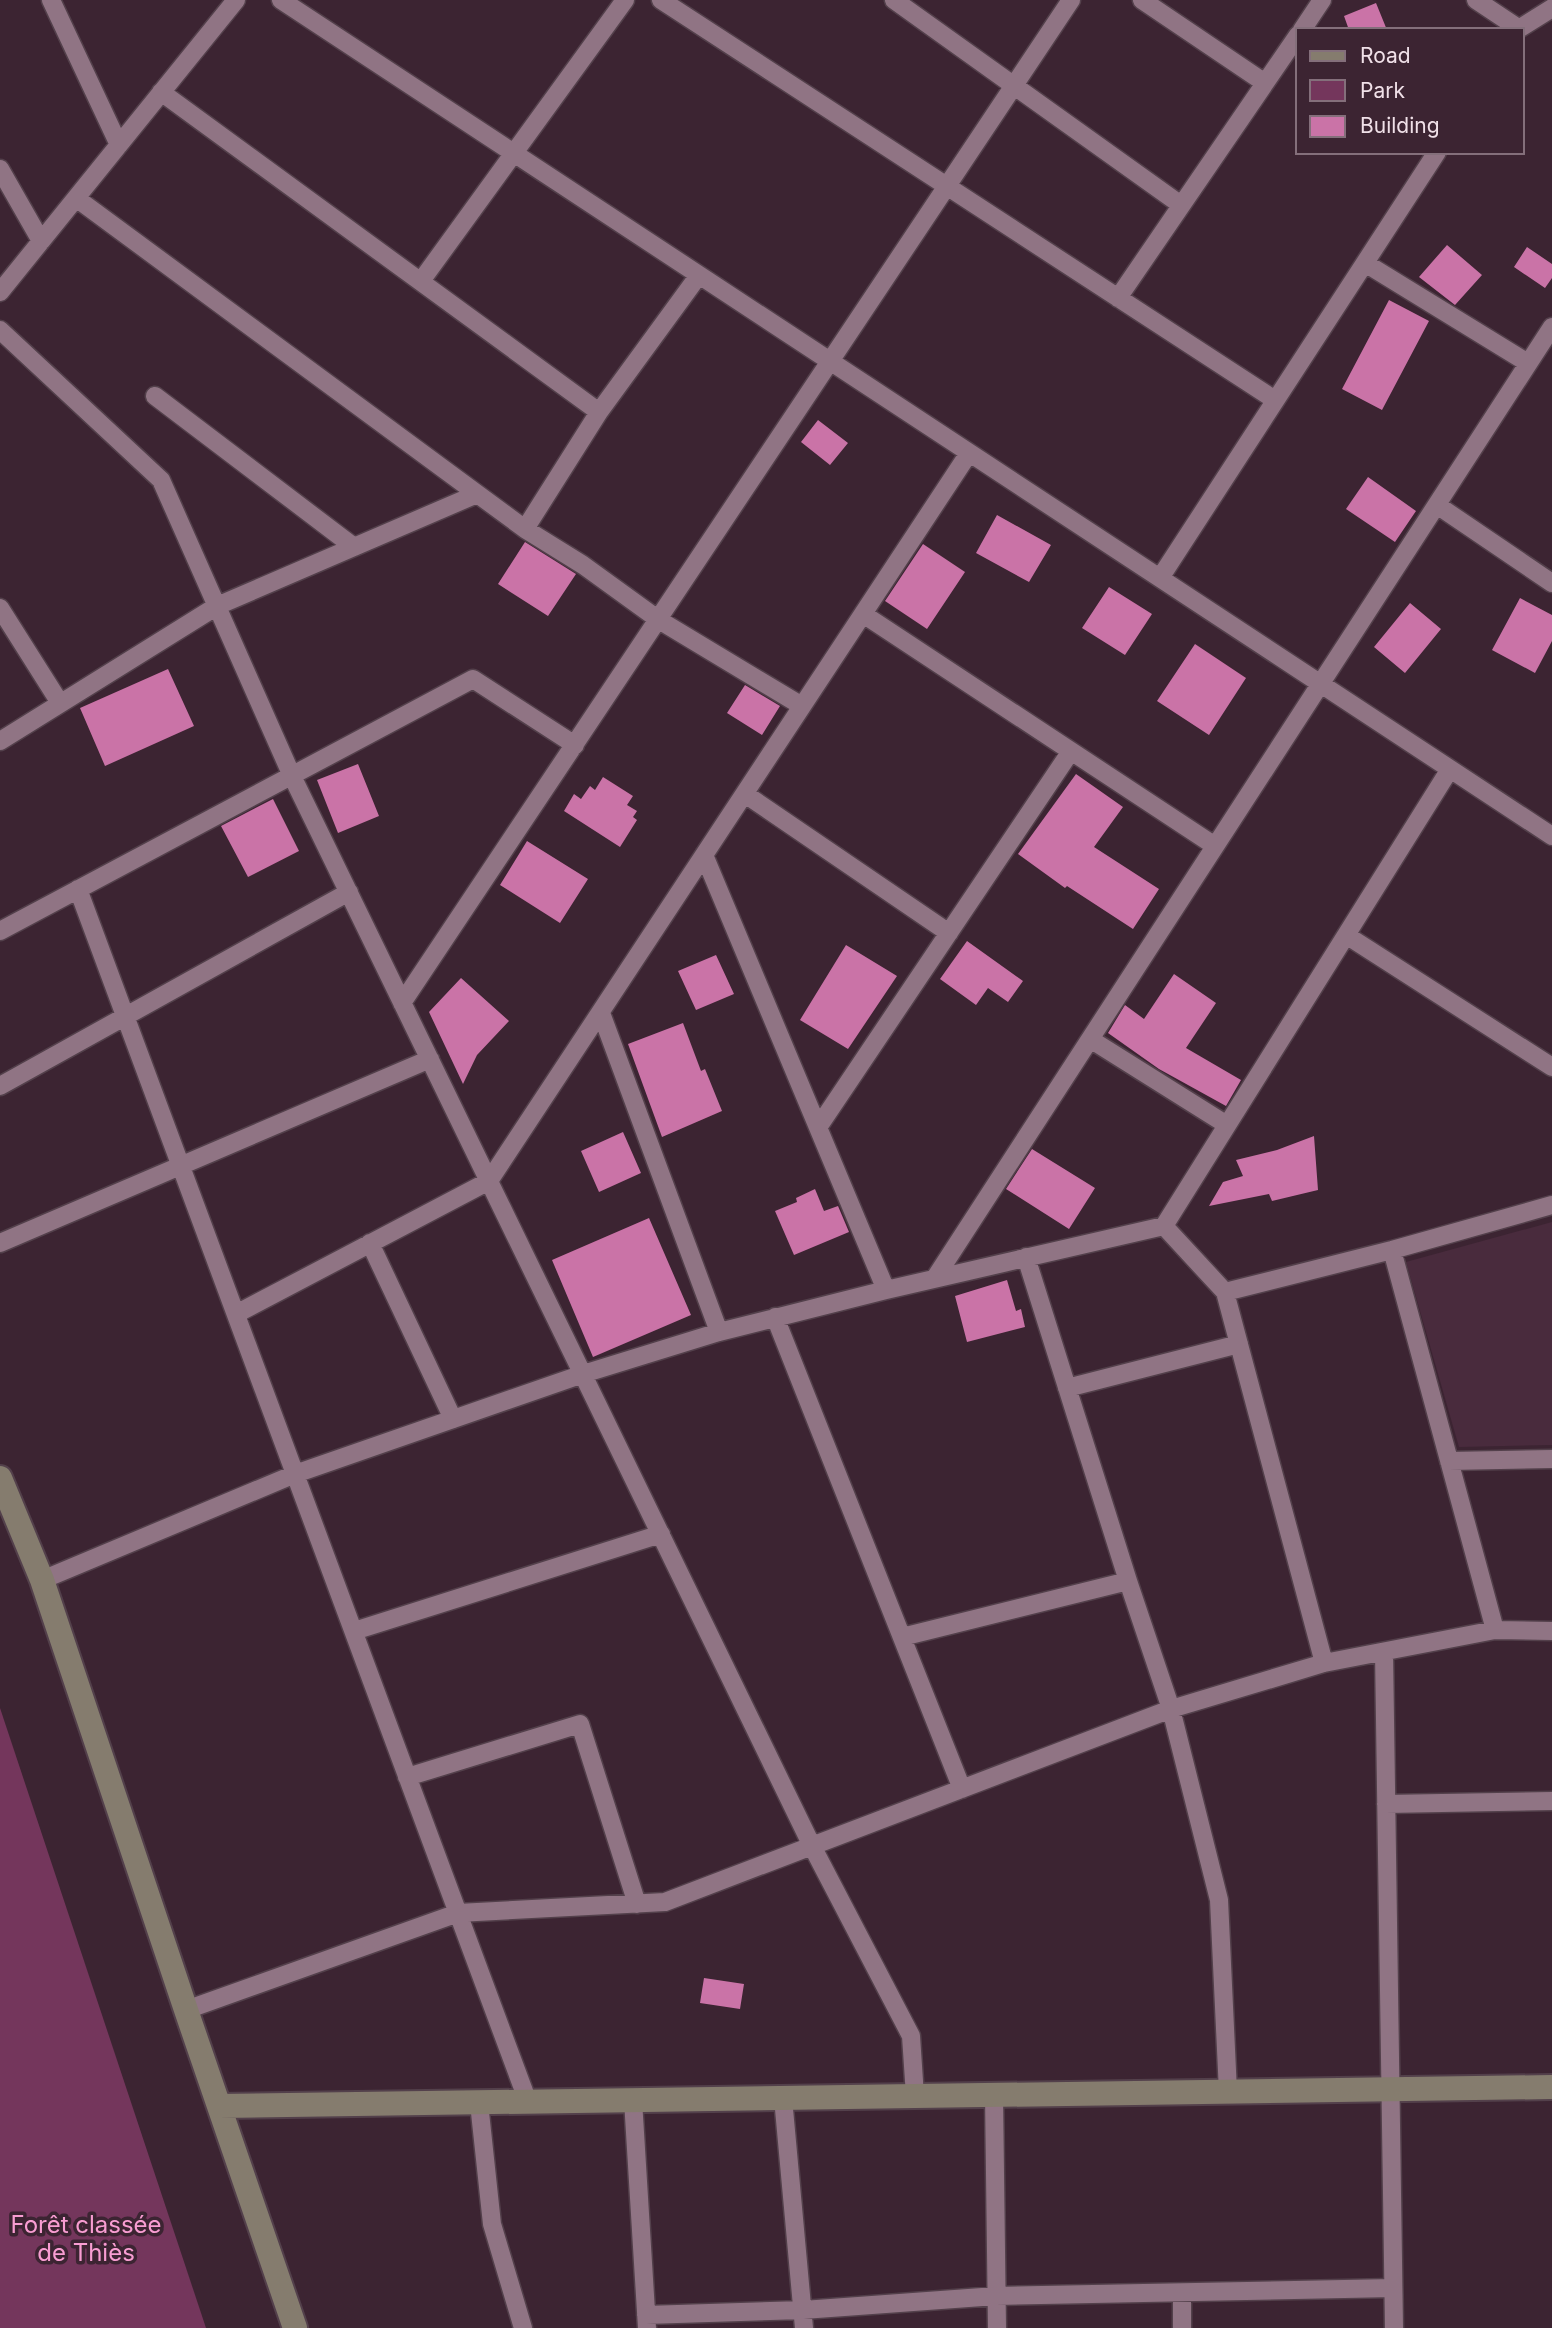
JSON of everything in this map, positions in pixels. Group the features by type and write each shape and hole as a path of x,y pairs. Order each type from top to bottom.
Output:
{"street":[{"path":"51,0 119,145"},
{"path":"0,292 236,0"},
{"path":"281,0 1552,836"},
{"path":"421,281 625,0"},
{"path":"661,0 1275,400"},
{"path":"894,0 1181,205"},
{"path":"402,1003 1071,0"},
{"path":"1142,0 1265,83"},
{"path":"1303,28 1322,0"},
{"path":"1476,0 1517,28"},
{"path":"1520,28 1552,8"},
{"path":"1118,298 1296,38"},
{"path":"161,92 599,412"},
{"path":"1160,578 1436,154"},
{"path":"0,169 41,241"},
{"path":"76,198 525,530 583,565 659,620 802,706"},
{"path":"1365,263 1528,363"},
{"path":"525,530 599,412 699,275"},
{"path":"935,1278 1552,327"},
{"path":"0,330 161,480 292,776 812,1846 911,2036 915,2096"},
{"path":"155,396 354,547"},
{"path":"236,1314 489,1181 969,453"},
{"path":"0,741 217,606 477,494"},
{"path":"1437,505 1552,583"},
{"path":"0,608 60,704"},
{"path":"863,614 1215,846"},
{"path":"1,928 473,679 575,745"},
{"path":"819,1126 1071,751"},
{"path":"42,1580 295,1474 583,1374 775,1317 1164,1226 1450,769"},
{"path":"745,794 949,933"},
{"path":"705,855 886,1290"},
{"path":"78,889 528,2102"},
{"path":"0,1086 349,892"},
{"path":"1346,936 1552,1067"},
{"path":"601,1013 719,1332"},
{"path":"1090,1039 1227,1125"},
{"path":"0,1243 430,1059"},
{"path":"1225,1292 1392,1251 1552,1205"},
{"path":"1164,1226 1225,1292 1324,1663"},
{"path":"370,1243 453,1419"},
{"path":"1392,1251 1495,1630"},
{"path":"1026,1257 1171,1709 1219,1900 1227,2092"},
{"path":"775,1317 962,1789"},
{"path":"1067,1388 1239,1345"},
{"path":"1449,1461 1552,1459"},
{"path":"0,1478 42,1580 295,2328"},
{"path":"354,1631 661,1534"},
{"path":"902,1637 1128,1581"},
{"path":"186,2010 458,1913 666,1902 1171,1709 1324,1663 1495,1630 1552,1630"},
{"path":"1384,1652 1394,2328"},
{"path":"407,1777 580,1724 637,1904"},
{"path":"1386,1804 1552,1801"},
{"path":"219,2106 1552,2087"},
{"path":"993,2095 997,2328"},
{"path":"783,2098 804,2328"},
{"path":"632,2100 647,2321 996,2296 1393,2288"},
{"path":"479,2103 492,2224 523,2328"},
{"path":"1182,2293 1182,2328"}],"shaded area":[{"path":"1552,1222 1552,1445 1459,1447 1406,1262"}],"green space":[{"name":"Forêt classée de Thiès","path":"0,1708 206,2328 0,2328"}],"building":[{"path":"1376,3 1386,28 1348,28 1344,16"},
{"path":"1447,245 1482,275 1455,305 1419,277"},
{"path":"1527,247 1552,264 1552,278 1545,288 1514,267"},
{"path":"1389,300 1429,321 1382,410 1342,389"},
{"path":"818,420 848,443 830,465 801,442"},
{"path":"1368,477 1416,511 1395,542 1346,509"},
{"path":"997,515 1051,545 1029,582 976,553"},
{"path":"525,542 576,574 548,616 498,584"},
{"path":"923,544 965,572 927,629 885,601"},
{"path":"1109,587 1152,614 1125,655 1082,628"},
{"path":"1520,598 1552,615 1552,641 1535,673 1492,650"},
{"path":"1410,603 1441,629 1405,673 1374,647"},
{"path":"1195,644 1246,678 1209,735 1157,701"},
{"path":"168,669 194,726 105,766 80,708"},
{"path":"745,685 780,706 762,735 727,713"},
{"path":"358,764 379,816 338,833 317,780"},
{"path":"1076,774 1123,807 1094,847 1159,889 1133,929 1067,886 1065,888 1018,854"},
{"path":"603,777 633,796 627,805 637,811 633,817 637,820 620,847 564,811 574,794 581,799 590,786 595,790"},
{"path":"273,799 299,851 248,877 221,826"},
{"path":"527,841 588,879 560,923 500,885"},
{"path":"967,941 1023,981 1008,1002 988,988 976,1005 940,979"},
{"path":"846,945 897,976 848,1049 800,1020"},
{"path":"716,955 734,994 696,1010 678,971"},
{"path":"1174,974 1216,1003 1186,1048 1241,1080 1226,1106 1159,1069 1108,1033 1125,1005 1144,1019"},
{"path":"461,978 509,1021 477,1055 463,1084 429,1012"},
{"path":"683,1023 701,1071 705,1069 722,1111 662,1137 628,1044"},
{"path":"623,1132 641,1173 599,1192 581,1151"},
{"path":"1314,1136 1318,1190 1272,1201 1269,1194 1209,1206 1223,1182 1243,1176 1236,1160 1277,1150"},
{"path":"1032,1149 1095,1188 1069,1229 1006,1189"},
{"path":"815,1189 824,1211 838,1206 849,1232 794,1255 775,1211 797,1202 796,1198"},
{"path":"649,1218 691,1315 593,1357 552,1260"},
{"path":"1007,1280 1016,1311 1021,1309 1025,1327 967,1342 955,1296"},
{"path":"704,1978 744,1984 740,2009 700,2003"}]}
